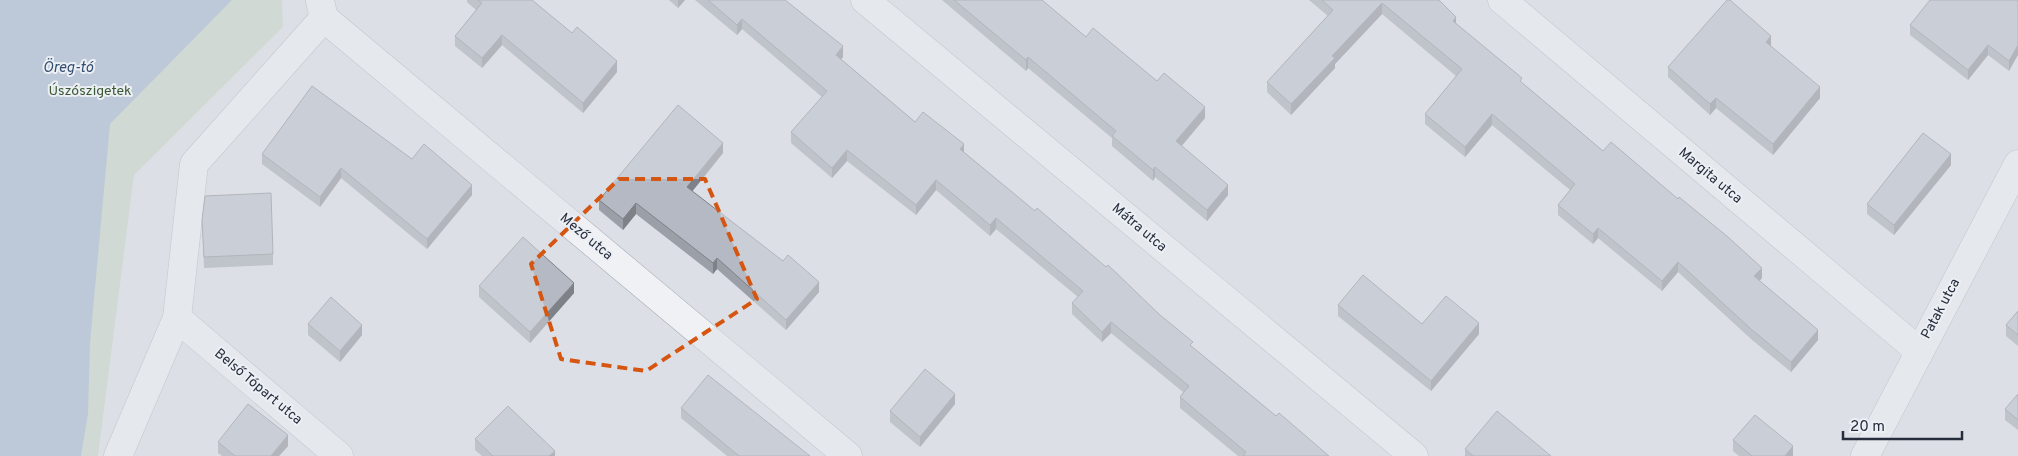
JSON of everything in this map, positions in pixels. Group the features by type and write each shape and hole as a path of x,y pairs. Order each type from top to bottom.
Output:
{"street":[{"name":"Mátra utca","path":"865,0 1414,456"},
{"name":"Margita utca","path":"1502,0 1919,351"},
{"path":"118,456 177,318 194,164 322,9"},
{"name":"Mező utca","path":"322,9 848,456"},
{"name":"Patak utca","path":"1865,456 2018,164"},
{"name":"Belső Tópart utca","path":"177,318 339,456"}],"highlighted area":[{"path":"619,179 705,179 757,299 646,371 561,359 531,264"}],"green space":[{"name":"Öreg-tó","path":"0,0 282,0 283,27 134,175 98,456 0,456"}],"water":[{"name":"Öreg-tó","path":"0,0 232,0 110,124 90,343 88,414 81,456 0,456"}],"building":[{"path":"478,0 532,0 572,33 577,27 617,61 583,103 502,35 482,58 455,36 482,3"},
{"path":"708,0 785,0 843,46 836,55 915,122 923,112 964,144 960,149 1035,211 1037,208 1106,267 1108,265 1160,315 1193,342 1190,345 1276,416 1279,413 1329,456 1243,456 1246,452 1180,397 1189,386 1111,322 1102,332 1072,303 1083,291 996,218 990,225 936,180 916,205 847,150 832,168 791,132 827,91 742,19 737,25"},
{"path":"954,0 1042,0 1086,37 1093,28 1157,81 1164,73 1205,107 1176,141 1228,185 1207,210 1155,167 1153,170 1112,136 1116,131 1028,57 1026,60"},
{"path":"1322,0 1439,0 1456,17 1453,21 1522,78 1520,81 1603,151 1611,142 1678,199 1679,197 1728,237 1762,268 1754,276 1818,330 1791,362 1751,329 1678,262 1662,281 1598,228 1593,234 1558,205 1575,184 1492,114 1465,147 1425,114 1462,69 1382,3 1332,56 1335,58 1291,104 1267,82 1333,10"},
{"path":"1727,0 1730,0 1771,36 1766,42 1820,87 1773,144 1716,98 1710,104 1668,67"},
{"path":"1930,0 2018,0 2018,45 2009,61 1988,45 1968,70 1910,25"},
{"path":"312,86 412,159 424,144 472,185 427,239 341,168 320,197 262,154"},
{"path":"678,105 723,143 687,187 783,261 788,255 819,282 786,320 717,258 713,263 636,203 623,219 599,200"},
{"path":"1923,133 1951,154 1894,225 1867,204"},
{"path":"271,193 273,254 204,257 202,220 205,196"},
{"path":"523,237 574,283 530,332 479,286"},
{"path":"1363,275 1422,324 1446,296 1479,323 1431,381 1338,305"},
{"path":"331,297 362,325 340,351 308,324"},
{"path":"2018,311 2018,335 2006,325"},
{"path":"925,369 955,394 920,437 890,411"},
{"path":"708,375 810,456 739,456 681,408"},
{"path":"2018,394 2018,420 2005,409"},
{"path":"248,404 288,435 271,456 235,456 218,442"},
{"path":"508,406 555,451 549,456 493,456 475,439"},
{"path":"1497,411 1551,456 1473,456 1465,449"},
{"path":"1755,415 1793,446 1785,456 1752,456 1733,440"}],"park label":[{"name":"Úszószigetek","path":"90,91"}]}
